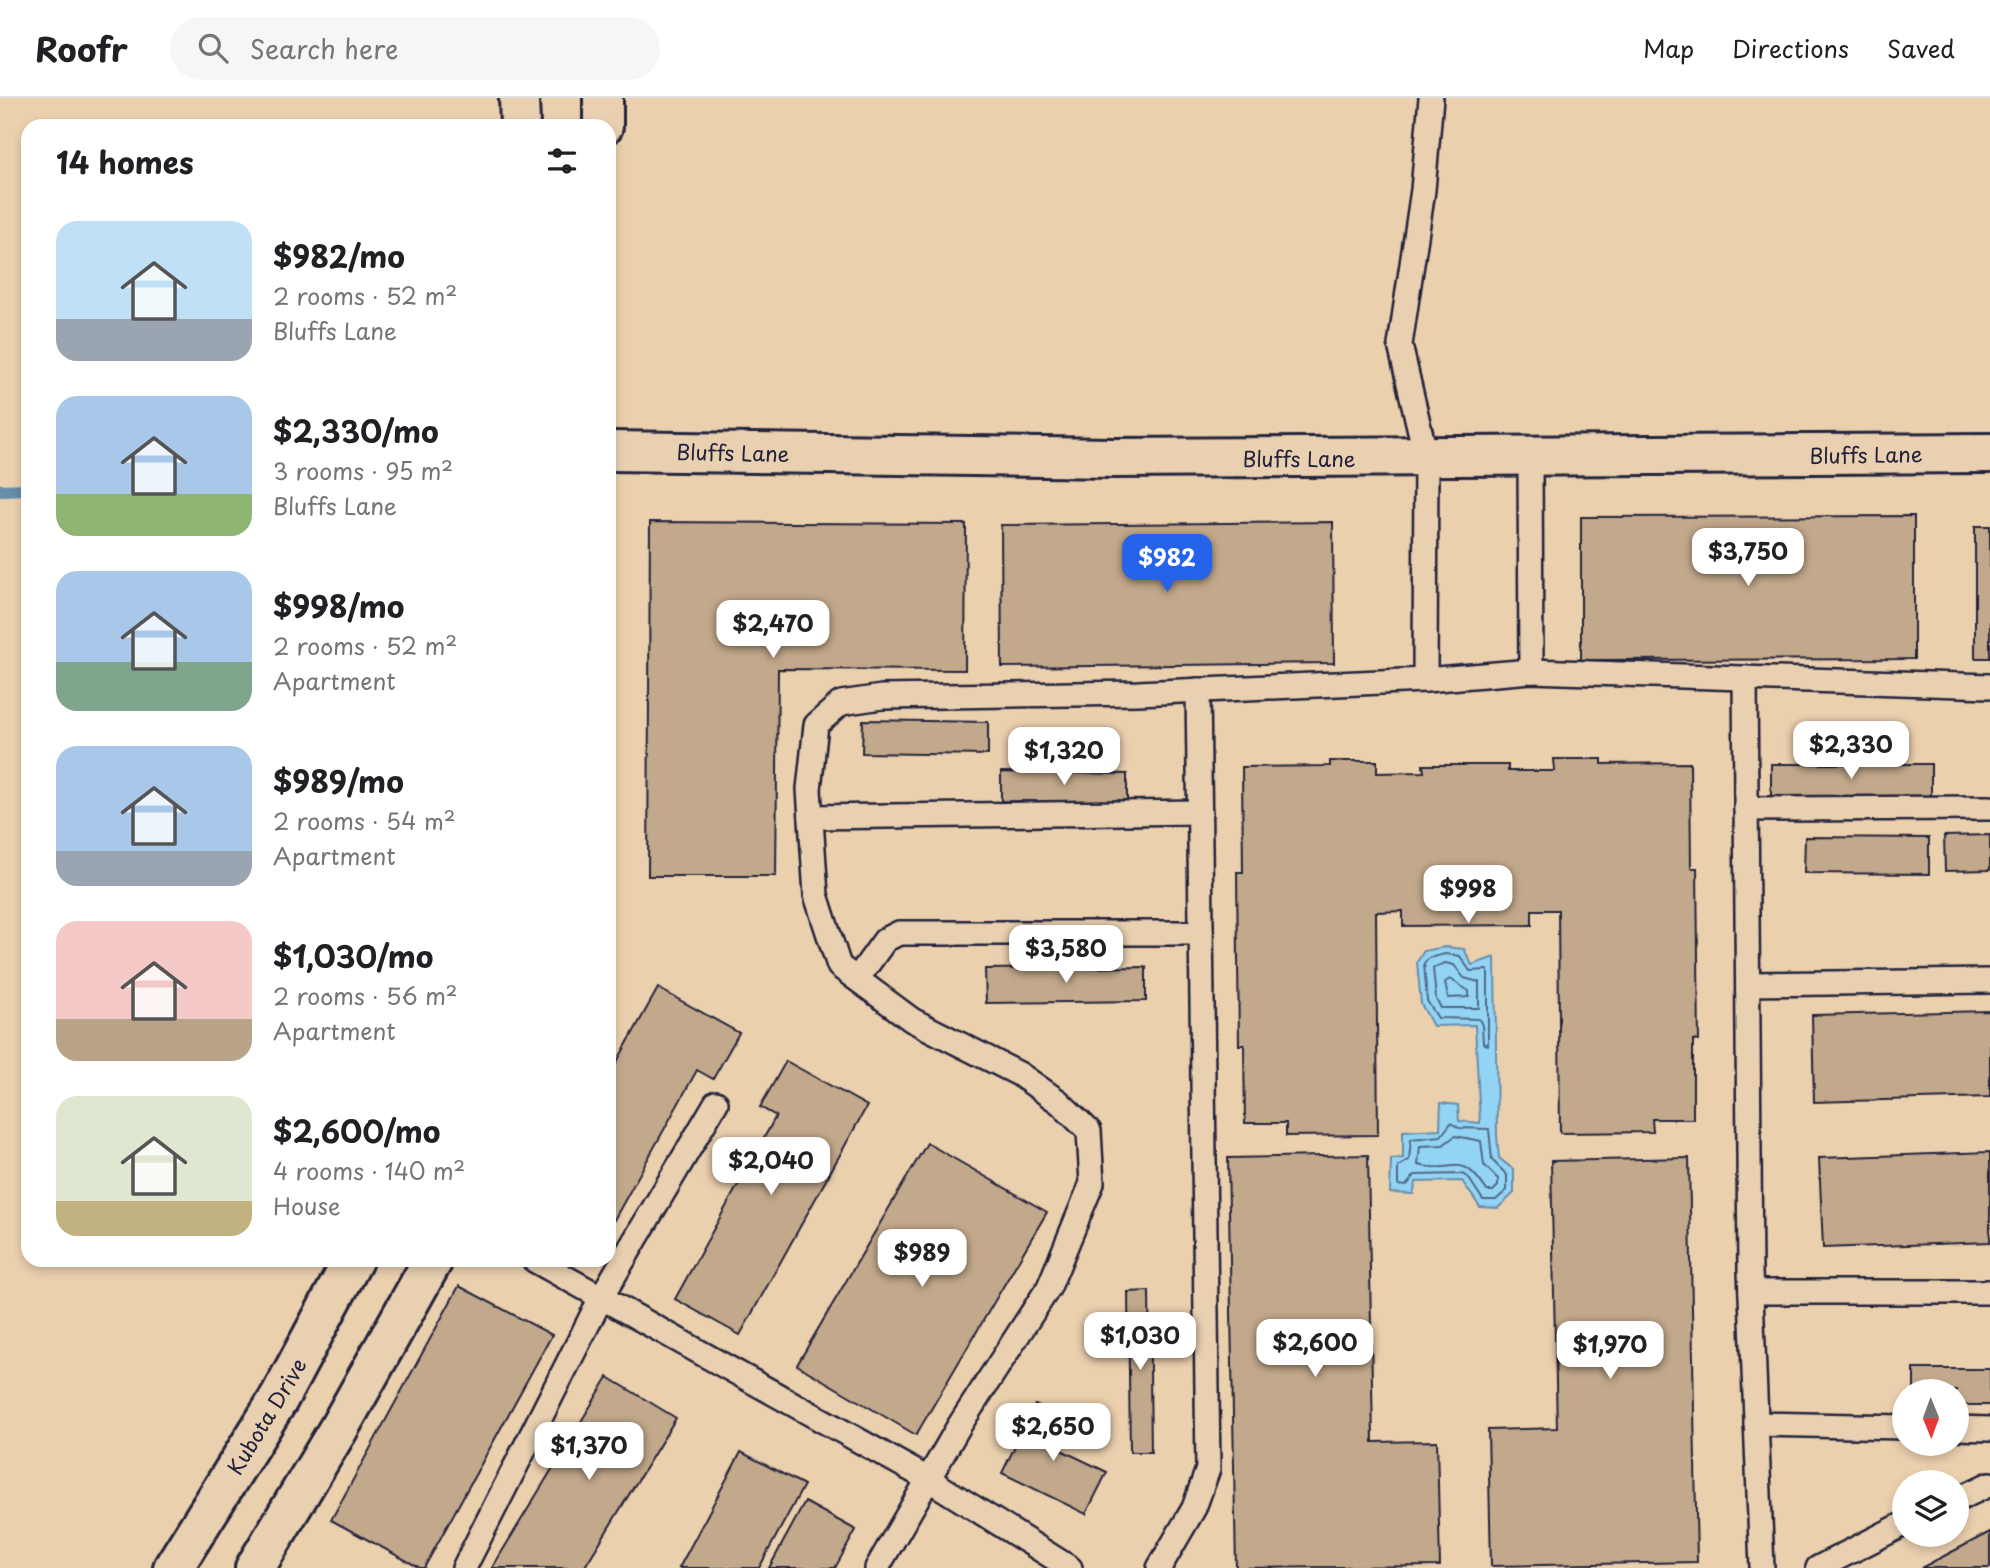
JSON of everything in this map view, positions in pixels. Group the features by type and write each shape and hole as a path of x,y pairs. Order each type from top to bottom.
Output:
{"street":[{"path":"519,98 520,119"},
{"path":"603,98 603,119"},
{"name":"Bluffs Lane","path":"616,451 1114,458 1990,453"},
{"name":"Kubota Drive","path":"173,1568 278,1399 349,1267"},
{"path":"255,1568 339,1428 429,1267"}],"lane":[{"path":"1425,680 1426,457 1400,345 1423,190 1431,98"},
{"path":"1530,457 1531,671"},
{"path":"877,1568 928,1479 1049,1287 1092,1183 1089,1131 1059,1102 1019,1074 912,1020 839,966 816,895 809,789 816,725 841,703 882,697 1198,690 1425,680 1531,671 1990,686"},
{"path":"1745,678 1751,1292 1762,1568"},
{"path":"1159,1568 1194,1508 1208,1469 1198,690"},
{"path":"1746,809 1990,808"},
{"path":"811,817 1200,812"},
{"path":"857,979 885,940 899,933 1201,933"},
{"path":"1748,984 1990,981"},
{"path":"464,1568 602,1296 716,1103"},
{"path":"547,1267 928,1479 1070,1568"},
{"path":"1751,1292 1990,1292"},
{"path":"1756,1424 1892,1427"},
{"path":"1969,1428 1990,1429"},
{"path":"1969,1494 1990,1484"},
{"path":"1818,1568 1892,1530"}],"water":[{"path":"1445,947 1464,949 1472,965 1495,957 1497,1136 1499,1158 1514,1170 1514,1193 1498,1208 1480,1207 1462,1181 1416,1182 1413,1194 1390,1193 1391,1159 1403,1158 1403,1131 1440,1129 1441,1103 1458,1105 1459,1121 1480,1123 1475,1025 1433,1026 1421,1004 1417,962 1424,951"}],"building":[{"path":"1914,516 1914,659 1581,660 1581,517"},
{"path":"650,522 966,524 965,670 778,669 776,876 648,876"},
{"path":"1333,522 1334,663 1002,667 1001,525"},
{"path":"1975,526 1990,526 1990,658 1975,658"},
{"path":"863,720 988,722 988,755 862,753"},
{"path":"1554,759 1602,759 1602,764 1690,763 1691,868 1697,868 1699,1041 1693,1040 1693,1119 1652,1119 1653,1132 1560,1133 1558,910 1532,910 1532,925 1403,926 1403,911 1376,912 1378,1135 1286,1136 1286,1123 1245,1123 1244,1045 1239,1045 1237,872 1243,872 1242,767 1330,766 1330,761 1377,761 1377,773 1424,772 1423,765 1508,765 1508,771 1555,771"},
{"path":"1771,764 1931,764 1931,798 1771,799"},
{"path":"1001,772 1127,774 1127,802 1001,801"},
{"path":"1990,835 1990,870 1945,871 1944,836"},
{"path":"1805,837 1929,838 1929,874 1804,873"},
{"path":"1146,967 1146,1001 986,1003 985,969"},
{"path":"658,988 739,1033 713,1079 697,1070 616,1216 616,1063"},
{"path":"1990,1011 1990,1097 1814,1102 1812,1015"},
{"path":"786,1061 867,1106 740,1335 675,1299 776,1116 760,1107"},
{"path":"927,1143 1047,1212 916,1435 797,1365"},
{"path":"1990,1152 1990,1242 1823,1248 1819,1158"},
{"path":"1368,1155 1373,1442 1437,1441 1440,1566 1236,1568 1228,1158"},
{"path":"1689,1158 1697,1562 1491,1566 1488,1430 1557,1428 1551,1161"},
{"path":"459,1286 552,1335 424,1568 420,1568 331,1520"},
{"path":"1149,1291 1151,1452 1130,1452 1128,1292"},
{"path":"1914,1369 1990,1369 1990,1405 1969,1405 1969,1379 1914,1379"},
{"path":"608,1377 676,1418 584,1568 492,1568"},
{"path":"1035,1405 1073,1424 1061,1450 1107,1472 1086,1514 1002,1473"},
{"path":"741,1452 804,1485 759,1568 679,1568"},
{"path":"805,1502 856,1530 835,1568 769,1568"},
{"path":"1990,1532 1990,1568 1921,1568 1961,1547 1969,1547 1969,1543"}],"waterway":[{"path":"0,490 21,489"}]}
